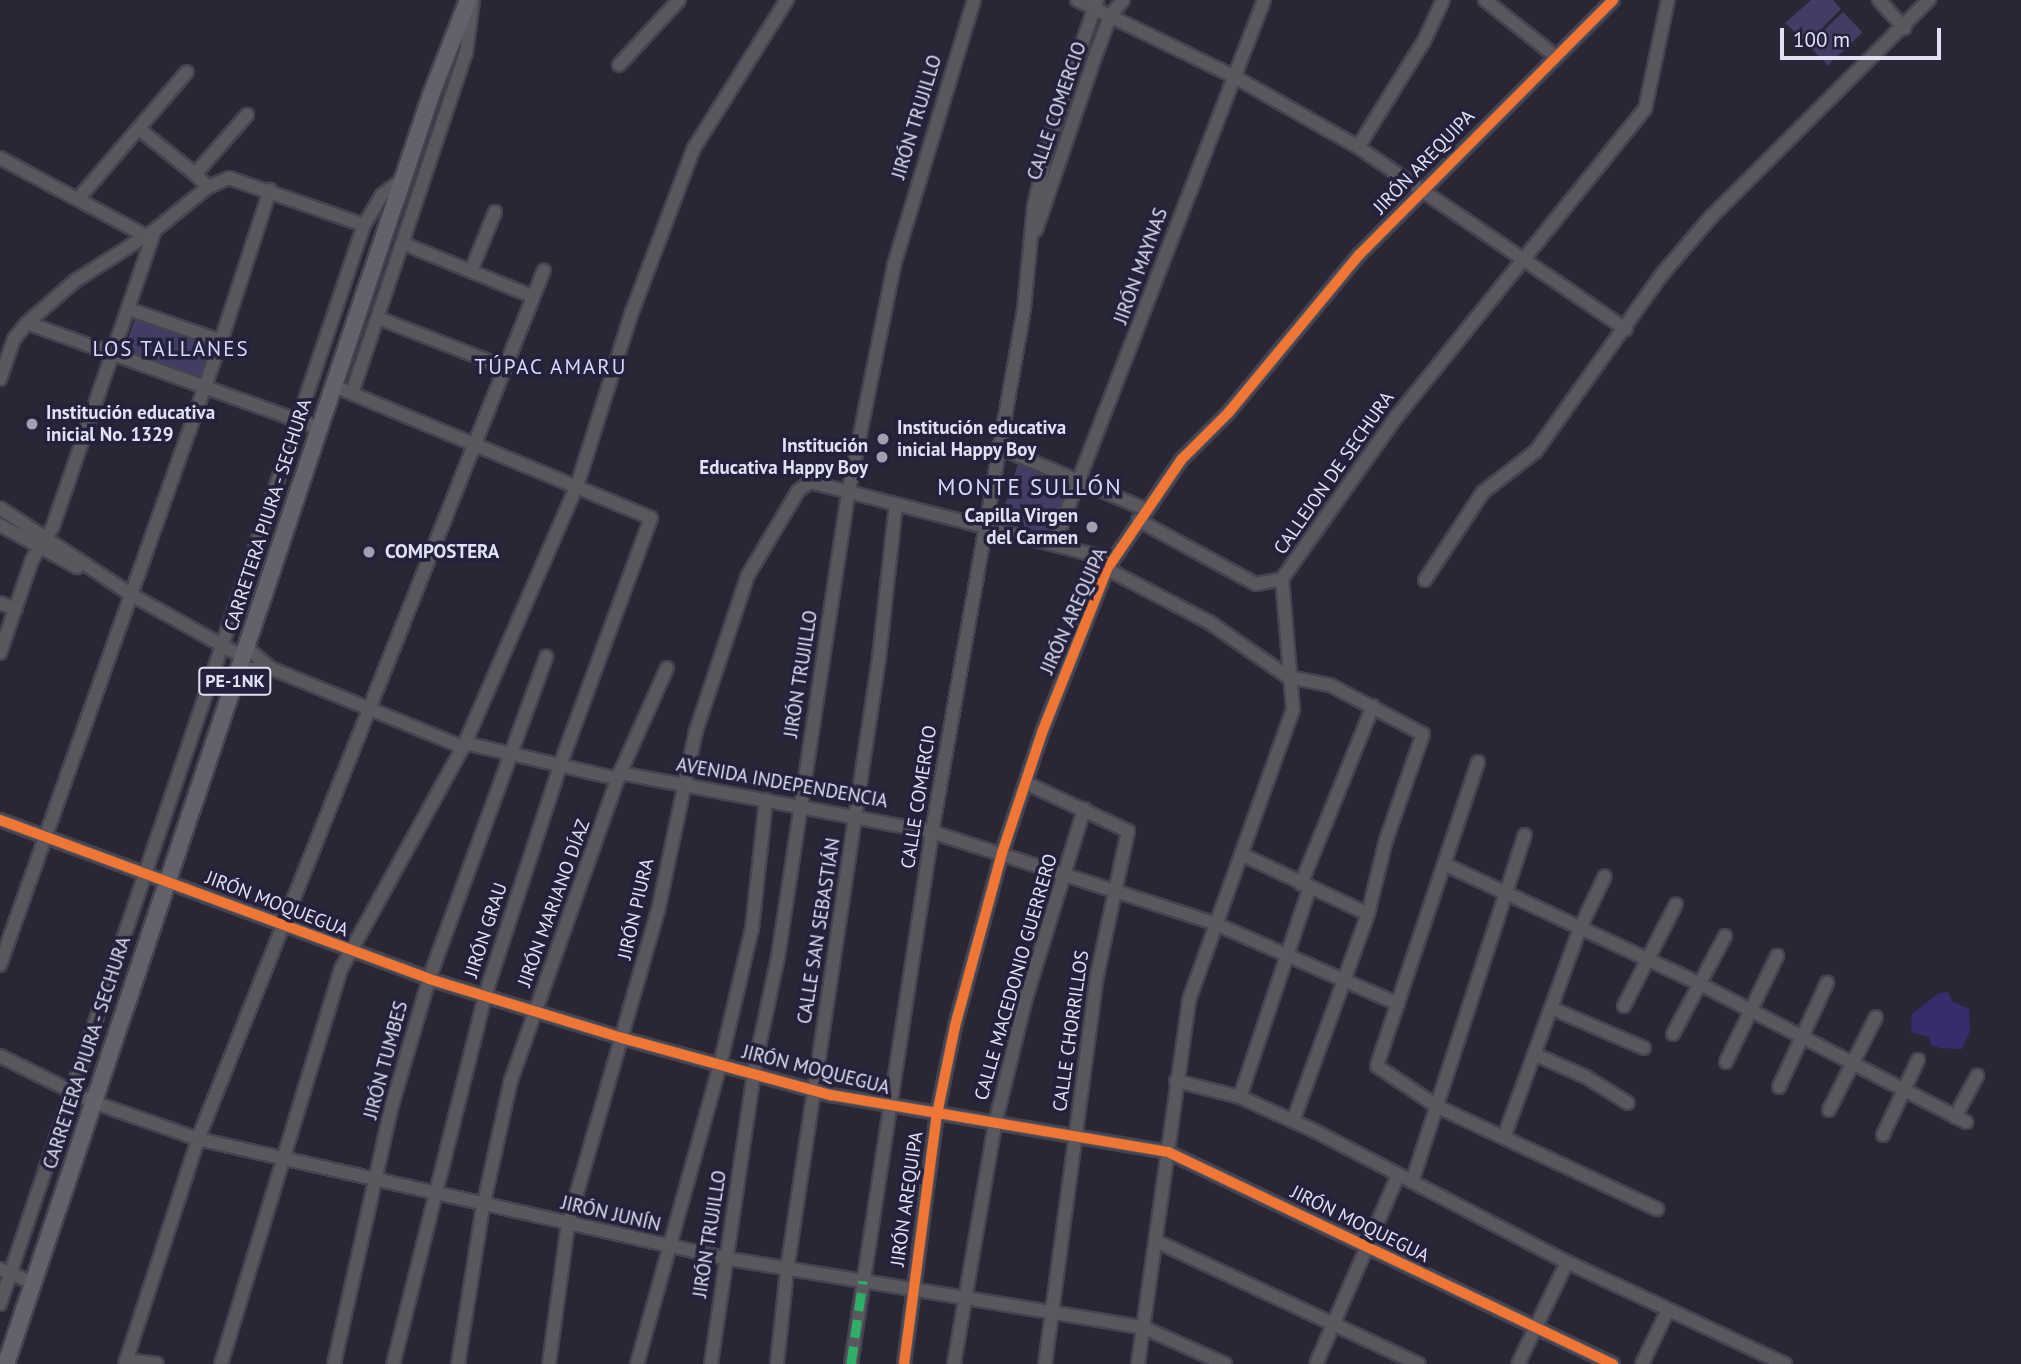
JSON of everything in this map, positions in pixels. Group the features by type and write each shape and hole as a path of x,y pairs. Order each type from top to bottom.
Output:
{"main road":[{"name":"CARRETERA PIURA - SECHURA","path":"6,1364 403,179 468,0"}],"street":[{"path":"352,393 466,53 473,0"},
{"path":"619,65 679,0"},
{"path":"221,1364 286,1160 325,1014 352,952 464,745 577,486 632,312 694,148 788,0"},
{"name":"JIRÓN TRUJILLO","path":"711,1364 724,1258 755,1072 778,957 848,494 894,265 974,0"},
{"path":"1077,0 1095,4 1111,15 1233,76 1358,147 1524,256 1626,329"},
{"name":"CALLE COMERCIO","path":"1033,237 1111,15 1123,0"},
{"name":"JIRÓN MAYNAS","path":"1054,544 1082,480 1264,0"},
{"path":"1358,147 1424,41 1443,0"},
{"path":"1485,0 1554,55"},
{"name":"JIRÓN AREQUIPA","path":"904,1364 937,1114 955,1026 1002,853 1026,783 1110,565 1181,460 1229,412 1359,255 1554,55 1613,0"},
{"name":"CALLEJON DE SECHURA","path":"1138,1364 1189,1000 1293,709 1295,693 1288,677 1282,579 1396,416 1650,101 1668,0"},
{"path":"1879,0 1904,28"},
{"path":"1425,580 1483,492 1536,451 1626,329 1663,273 1711,217 1904,28 1929,0"},
{"name":"CALLE COMERCIO","path":"851,1364 932,832 986,526 1033,237 1041,169 1095,4"},
{"path":"78,199 187,72"},
{"path":"195,174 247,115"},
{"path":"139,129 208,187"},
{"path":"0,158 150,233"},
{"path":"0,379 14,339 27,323 75,281 150,233 208,187 229,178 270,190 364,225"},
{"path":"0,1304 5,1271 74,1090 364,225 382,195 403,179"},
{"path":"0,965 125,591 221,341 270,190"},
{"path":"471,271 495,212"},
{"path":"0,653 131,310 150,233"},
{"path":"402,243 531,296"},
{"path":"157,1364 125,1362 198,1139 370,710 501,366 544,270"},
{"path":"131,310 221,341"},
{"path":"378,318 501,366"},
{"path":"27,323 299,418 320,428"},
{"path":"334,386 577,486"},
{"path":"998,447 1082,480 1256,584 1282,579"},
{"name":"JIRÓN PIURA","path":"549,1364 568,1224 658,911 682,784 727,628 748,575 785,511 810,482 848,494"},
{"name":"JIRÓN GRAU","path":"393,1364 433,1193 485,996 561,764 651,518 577,486"},
{"path":"848,494 1054,544 1110,565 1209,622 1277,665 1288,677 1314,678 1423,734 1386,840 1368,914 1346,980 1293,1121"},
{"name":"CALLE SAN SEBASTIÁN","path":"777,1364 787,1270 856,815 896,504"},
{"path":"0,508 43,544"},
{"path":"0,525 43,544 243,658"},
{"path":"0,603 16,609"},
{"name":"JIRÓN TUMBES","path":"334,1364 392,1105 429,979 546,657"},
{"name":"AVENIDA INDEPENDENCIA","path":"243,658 464,745 511,751 619,776 682,784 856,815 932,832 1112,888 1216,924 1288,953 1398,1004"},
{"name":"AVENIDA INDEPENDENCIA","path":"243,658 270,668"},
{"name":"JIRÓN MARIANO DÍAZ","path":"458,1364 484,1207 511,1080 619,776 667,668"},
{"path":"1240,1097 1288,953 1305,887 1373,706"},
{"path":"1478,762 1377,1066 1438,1107 1657,1209"},
{"path":"1026,783 1084,809"},
{"path":"637,1364 720,1065 752,929 766,800"},
{"name":"CALLE CHORRILLOS","path":"1045,1364 1112,888 1128,831 1084,809"},
{"name":"CALLE MACEDONIO GUERRERO","path":"954,1364 995,1125 1026,998 1084,809"},
{"name":"JIRÓN MOQUEGUA","path":"0,820 429,979 622,1038 814,1090 891,1107 1168,1153 1613,1364"},
{"path":"1412,1182 1524,835"},
{"path":"1241,854 1305,887 1368,914"},
{"path":"1444,864 1700,984 1961,1120 1977,1076"},
{"path":"1504,1137 1581,926 1605,876"},
{"path":"1624,1006 1676,904"},
{"path":"1673,1034 1725,936"},
{"path":"1727,1062 1749,1010 1777,956"},
{"path":"1779,1087 1827,983"},
{"path":"1551,1008 1644,1048"},
{"path":"1829,1110 1876,1017"},
{"path":"1534,1054 1586,1077 1628,1103"},
{"name":"JIRÓN JUNÍN","path":"0,1056 74,1090 93,1102 198,1139 484,1207 724,1258 1142,1326 1225,1364"},
{"path":"1883,1135 1918,1060"},
{"path":"1176,1081 1240,1097 1293,1121 1567,1262 1785,1364"},
{"path":"1316,1364 1398,1175"},
{"path":"1156,1241 1419,1364"},
{"path":"1518,1364 1567,1262"},
{"path":"5,1271 33,1283"},
{"path":"1642,1364 1668,1311"}],"shaded area":[{"path":"1811,0 1833,0 1841,9 1807,43 1785,23"},
{"path":"1843,12 1862,32 1828,65 1808,45"},
{"path":"136,316 212,344 198,382 122,355"},
{"path":"1019,460 1070,482 1053,529 1046,535 1001,517"},
{"path":"1948,992 1953,1002 1969,1009 1970,1031 1962,1049 1931,1045 1929,1037 1911,1032 1912,1014 1939,993"}],"marked path":[{"path":"851,1364 863,1281"}],"cycle path":[{"path":"904,1364 937,1114 955,1026 1002,853 1043,730 1107,569 1181,460 1229,412 1359,255 1613,0"},
{"path":"0,820 429,979 622,1038 831,1095 1168,1152 1613,1364"}],"place":[{"name":"Institución educativa inicial No. 1329","path":"32,424"},
{"name":"Institución educativa inicial Happy Boy","path":"883,439"},
{"name":"Institución Educativa Happy Boy","path":"882,457"},
{"name":"Capilla Virgen del Carmen","path":"1092,527"},
{"name":"COMPOSTERA","path":"369,552"}],"district":[{"name":"LOS TALLANES","path":"171,349"},
{"name":"TÚPAC AMARU","path":"551,367"},
{"name":"MONTE SULLÓN","path":"1030,487"}]}
